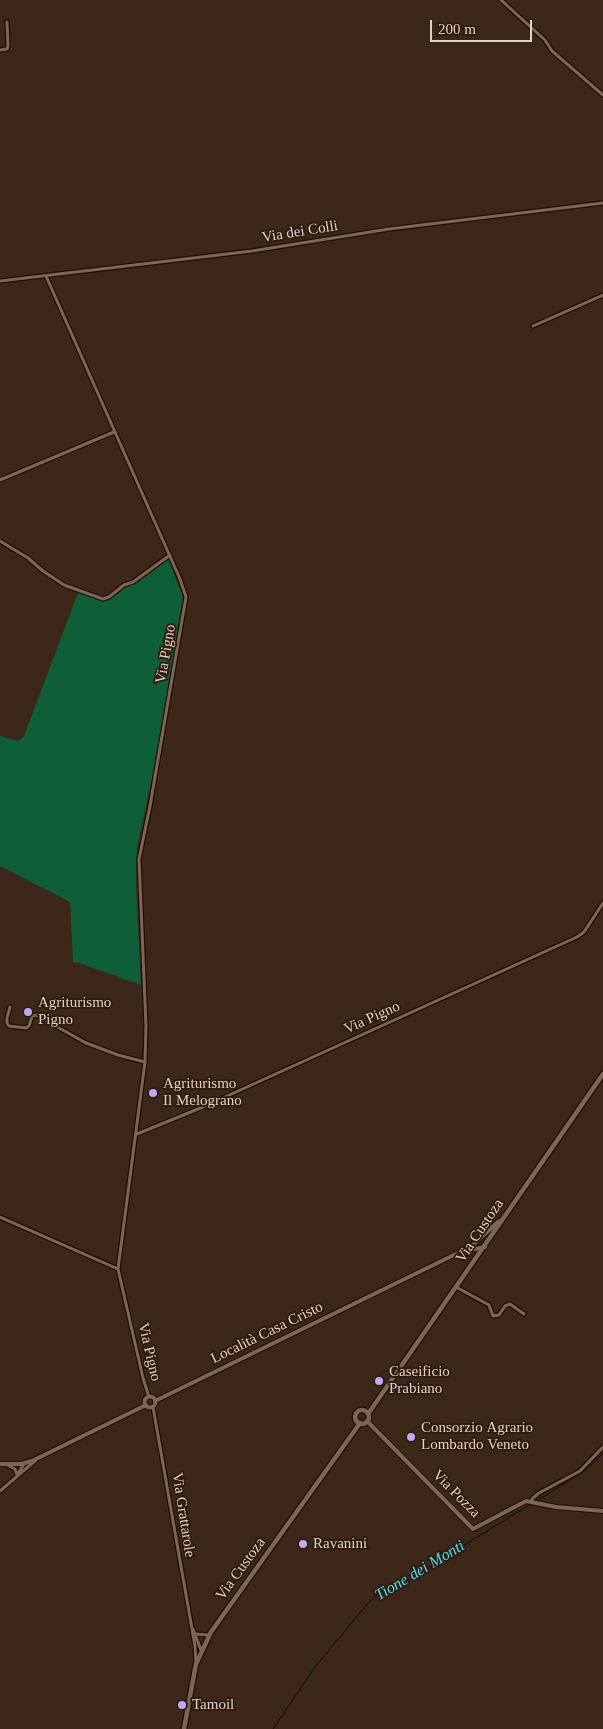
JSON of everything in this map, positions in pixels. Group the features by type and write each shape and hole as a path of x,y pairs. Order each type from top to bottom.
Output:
{"main road":[{"name":"Via Custoza","path":"367,1421 368,1414 376,1401 603,1074"},
{"name":"Via Custoza","path":"350,1437 357,1412 376,1401"},
{"path":"362,1410 368,1414"},
{"path":"355,1417 360,1423 367,1421"},
{"name":"Via Custoza","path":"184,1729 196,1664 211,1632 360,1423"}],"street":[{"path":"501,0 545,40 552,51 603,95"},
{"path":"0,50 7,49 8,46 7,22"},
{"name":"Via dei Colli","path":"0,281 252,251 388,229 603,203"},
{"name":"Via Pigno","path":"46,276 170,555 186,597 139,859 146,1026 145,1062 118,1268 149,1397"},
{"path":"533,326 603,295"},
{"path":"0,480 114,432"},
{"path":"0,541 28,558 64,586 103,599 109,597 124,585 133,582 170,555"},
{"name":"Via Pigno","path":"136,1134 202,1107 577,937 584,932 603,903"},
{"path":"10,1007 7,1018 9,1026 26,1028 29,1026 32,1016 36,1015 86,1043 118,1055 145,1062"},
{"path":"462,1251 474,1244 493,1228 508,1212"},
{"path":"0,1217 118,1268"},
{"path":"474,1244 479,1243 484,1247"},
{"path":"462,1251 484,1247"},
{"path":"468,1250 477,1258"},
{"name":"Località Casa Cristo","path":"155,1400 462,1251"},
{"path":"456,1287 489,1305 493,1316 499,1316 505,1306 510,1304 524,1314"},
{"path":"149,1397 155,1400 156,1404 153,1407 150,1408 146,1405 145,1400 149,1397"},
{"path":"0,1464 24,1463 146,1405"},
{"name":"Via Grattarole","path":"153,1407 195,1646 196,1664"},
{"name":"Via Pozza","path":"367,1421 471,1528 475,1529 518,1503 532,1502"},
{"path":"603,1447 580,1471 532,1498 532,1502 603,1511"},
{"path":"0,1491 42,1455"},
{"path":"24,1463 24,1470"},
{"path":"16,1476 24,1463"},
{"path":"7,1465 15,1469 16,1476"},
{"name":"Via Grattarole","path":"191,1626 196,1634 201,1650"},
{"path":"196,1634 208,1635 211,1632"},
{"path":"195,1646 201,1650"}],"green space":[{"path":"164,560 169,561 183,597 160,742 137,847 136,885 141,985 73,962 70,902 0,866 0,736 18,741 24,736 78,593 103,601 107,600 122,588 134,584"}],"waterway":[{"name":"Tione dei Monti","path":"537,1501 586,1470 603,1453"},
{"name":"Tione dei Monti","path":"273,1729 315,1667 369,1602 380,1592 409,1579 531,1504"}],"place":[{"name":"Agriturismo Pigno","path":"28,1012"},
{"name":"Agriturismo Il Melograno","path":"153,1093"},
{"name":"Caseificio Prabiano","path":"379,1381"},
{"name":"Consorzio Agrario Lombardo Veneto","path":"411,1437"},
{"name":"Ravanini","path":"303,1544"},
{"name":"Tamoil","path":"182,1705"}]}
